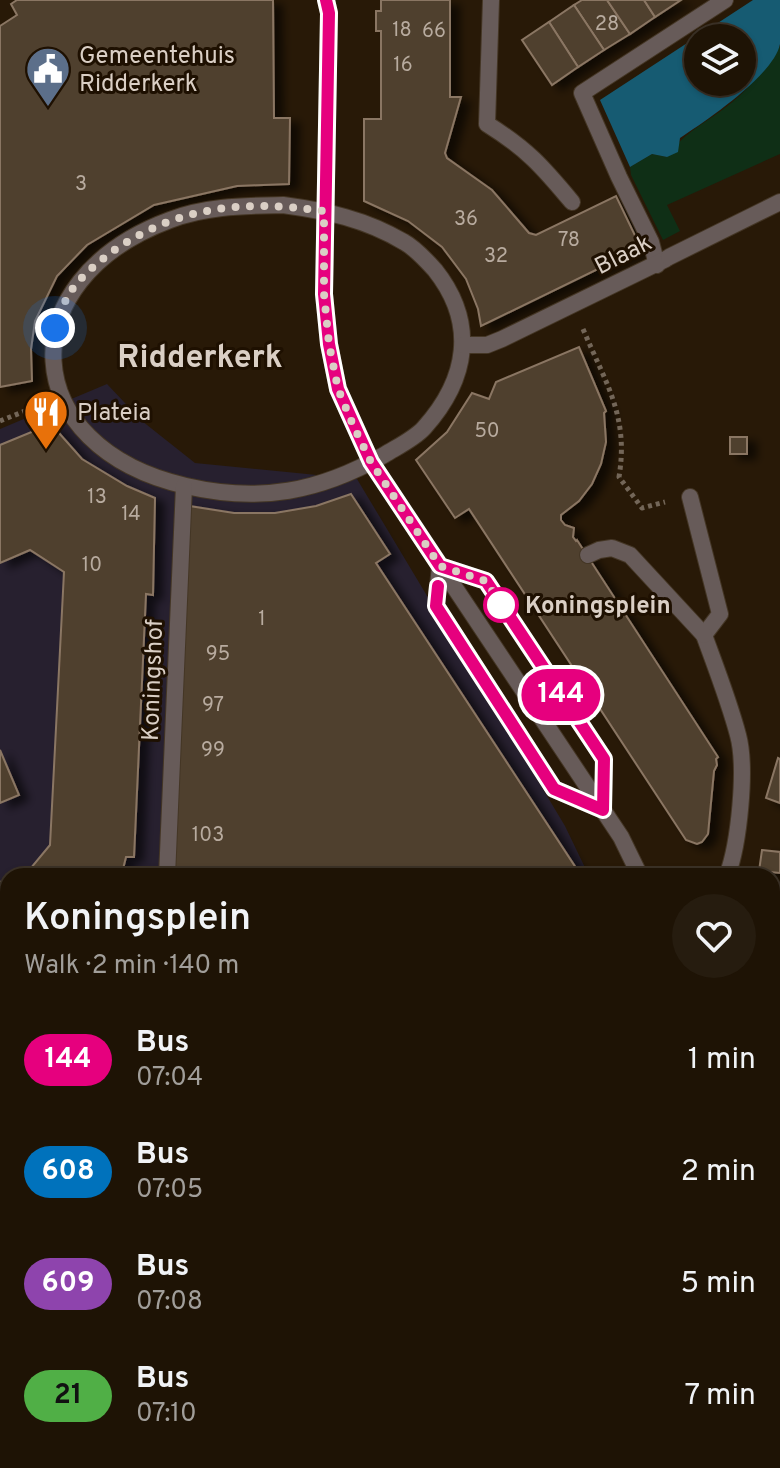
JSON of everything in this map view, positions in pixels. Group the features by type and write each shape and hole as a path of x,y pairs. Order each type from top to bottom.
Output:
{"street":[{"path":"326,0 329,13 324,294 335,374 343,401 371,462 621,837 636,868"},
{"path":"491,0 487,124 539,162 572,202"},
{"path":"663,261 651,242 582,93 725,0"},
{"name":"Blaak","path":"463,345 487,345 573,306 780,202"},
{"path":"283,205 324,211 350,217 407,243 450,290 459,313 463,345 456,378 444,403 422,431 371,462 324,482 254,496 184,486 118,459 91,441 73,420 60,397 51,355 55,328 69,294 95,264 134,237 170,220 223,206 283,205"},
{"name":"Koningshof","path":"167,868 184,486"},
{"path":"690,497 720,614 704,635"},
{"path":"588,555 612,548 630,555 704,635 739,737 741,790 730,868"},
{"path":"440,566 486,581 604,759 603,810"},
{"path":"440,566 436,606 554,789 603,810"}],"path":[{"path":"573,306 621,421 623,450 619,477 642,508 690,497"},
{"path":"0,421 40,405"}],"shaded area":[{"path":"107,384 142,421 195,463 357,479 565,826 585,868 0,868 0,429"}],"green space":[{"path":"780,46 780,154 667,205 680,231 663,240 630,167 652,154 667,157 689,134 739,96 756,96 756,77"}],"water":[{"path":"753,0 780,0 780,44 756,80 756,24 716,24"},
{"path":"684,45 684,96 738,96 680,138 678,152 667,157 652,154 630,167 600,100"}],"building":[{"path":"17,0 273,0 274,118 290,118 289,184 237,186 154,205 87,245 57,276 35,321 31,349 32,381 0,387 0,26 17,15 11,4"},
{"path":"381,0 450,0 450,97 461,97 445,153 447,158 492,190 529,233 536,235 616,196 641,248 481,326 466,279 442,247 408,221 364,201 364,119 381,119 381,31 376,31 376,11 381,11"},
{"path":"582,0 607,0 630,34 604,50 574,5"},
{"path":"607,0 644,0 655,17 630,34"},
{"path":"644,0 681,0 655,17"},
{"path":"574,5 604,50 578,67 549,22"},
{"path":"549,22 578,67 552,85 522,40"},
{"path":"579,347 606,411 606,442 592,484 579,501 561,515 561,520 574,528 573,537 718,757 708,834 697,844 686,840 469,509 455,518 416,460 447,432 472,393 489,399 496,382"},
{"path":"51,424 82,459 127,486 155,498 153,595 146,594 134,857 126,857 123,868 31,868 50,845 64,572 30,550 0,563 0,445"},
{"path":"730,437 747,437 747,454 730,454"},
{"path":"351,494 390,554 376,563 576,868 166,868 183,505 234,513 275,513 316,506"},
{"path":"0,750 19,795 0,803"},
{"path":"780,759 780,803 766,798"},
{"path":"762,850 780,852 780,868 759,868"}],"bus line":[{"name":"144","path":"326,0 329,13 324,294 338,389 371,462 440,566 486,581 604,759 603,810 554,789 436,606 438,586"}],"place":[{"name":"Gemeentehuis Ridderkerk","path":"48,108"},
{"name":"Plateia","path":"46,451"},
{"name":"Koningsplein","path":"501,605"}],"district":[{"name":"Ridderkerk","path":"200,356"}],"route":[{"path":"55,328 69,294 95,264 134,237 170,220 223,206 283,205 324,211 324,294 329,344 338,389 353,425 371,462 440,566 486,581 501,605"}]}
